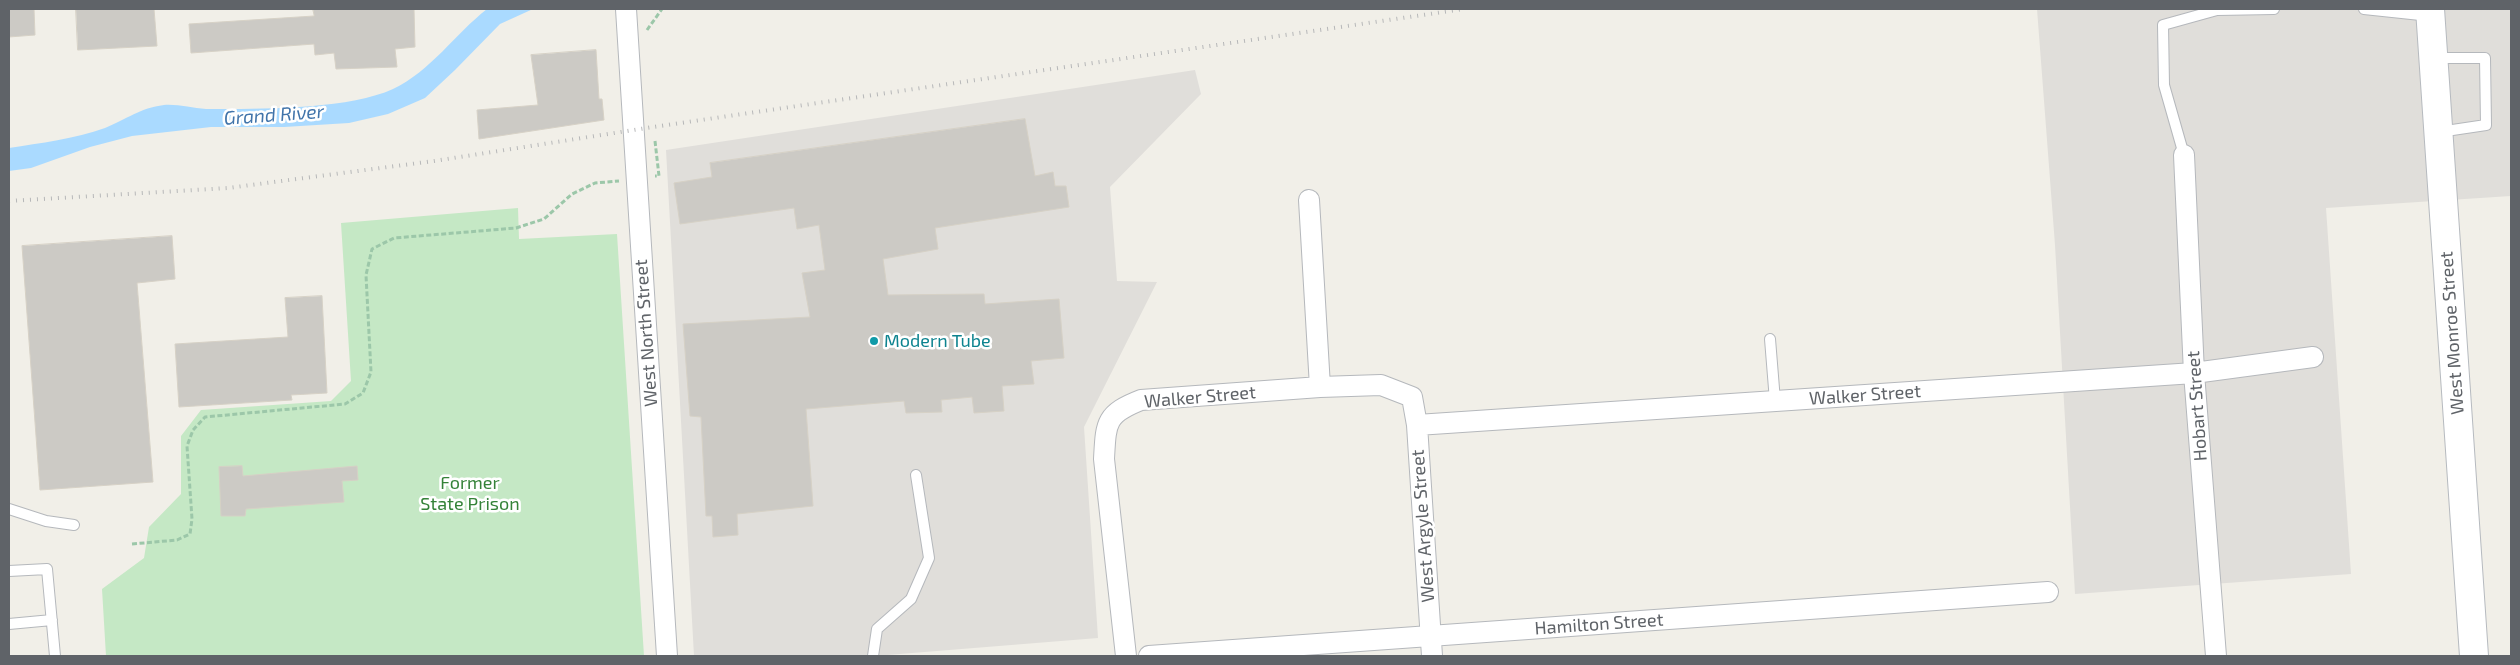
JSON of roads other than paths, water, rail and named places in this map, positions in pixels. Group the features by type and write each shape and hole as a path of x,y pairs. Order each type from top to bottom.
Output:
{"street":[{"name":"West North Street","path":"626,9 667,656"},
{"name":"West Monroe Street","path":"2430,12 2474,656"},
{"name":"Hobart Street","path":"2184,155 2194,373 2216,656"},
{"path":"1309,200 1320,386"},
{"name":"Walker Street","path":"1417,425 2194,373 2313,357"},
{"name":"Walker Street","path":"1126,656 1104,459 1105,436 1112,416 1122,407 1141,400 1320,386 1381,385 1412,397"},
{"name":"West Argyle Street","path":"1412,397 1417,425 1431,646"},
{"name":"Hamilton Street","path":"1149,656 1431,646 2048,592"}],"lane":[{"path":"2184,155 2164,85 2163,25 2216,10 2274,9"},
{"path":"2364,9 2430,12"},
{"path":"2434,58 2485,58 2486,125 2438,132"},
{"path":"1770,339 1775,401"},
{"path":"873,656 877,629 911,599 929,558 916,475"},
{"path":"9,509 46,521 74,525"},
{"path":"9,571 47,568 55,656"},
{"path":"9,624 52,620"}],"water":[{"name":"Grand River","path":"487,9 533,9 500,24 425,98 388,114 349,123 284,127 211,127 132,136 90,147 31,168 9,171 9,148 94,132 155,106 169,105 206,109 301,107 327,105 374,96 393,89 419,72"}],"railway":[{"path":"9,201 228,188 434,161 653,127 1464,9"}],"place":[{"name":"Modern Tube","path":"874,341"}],"park label":[{"name":"Former State Prison","path":"470,493"}]}
